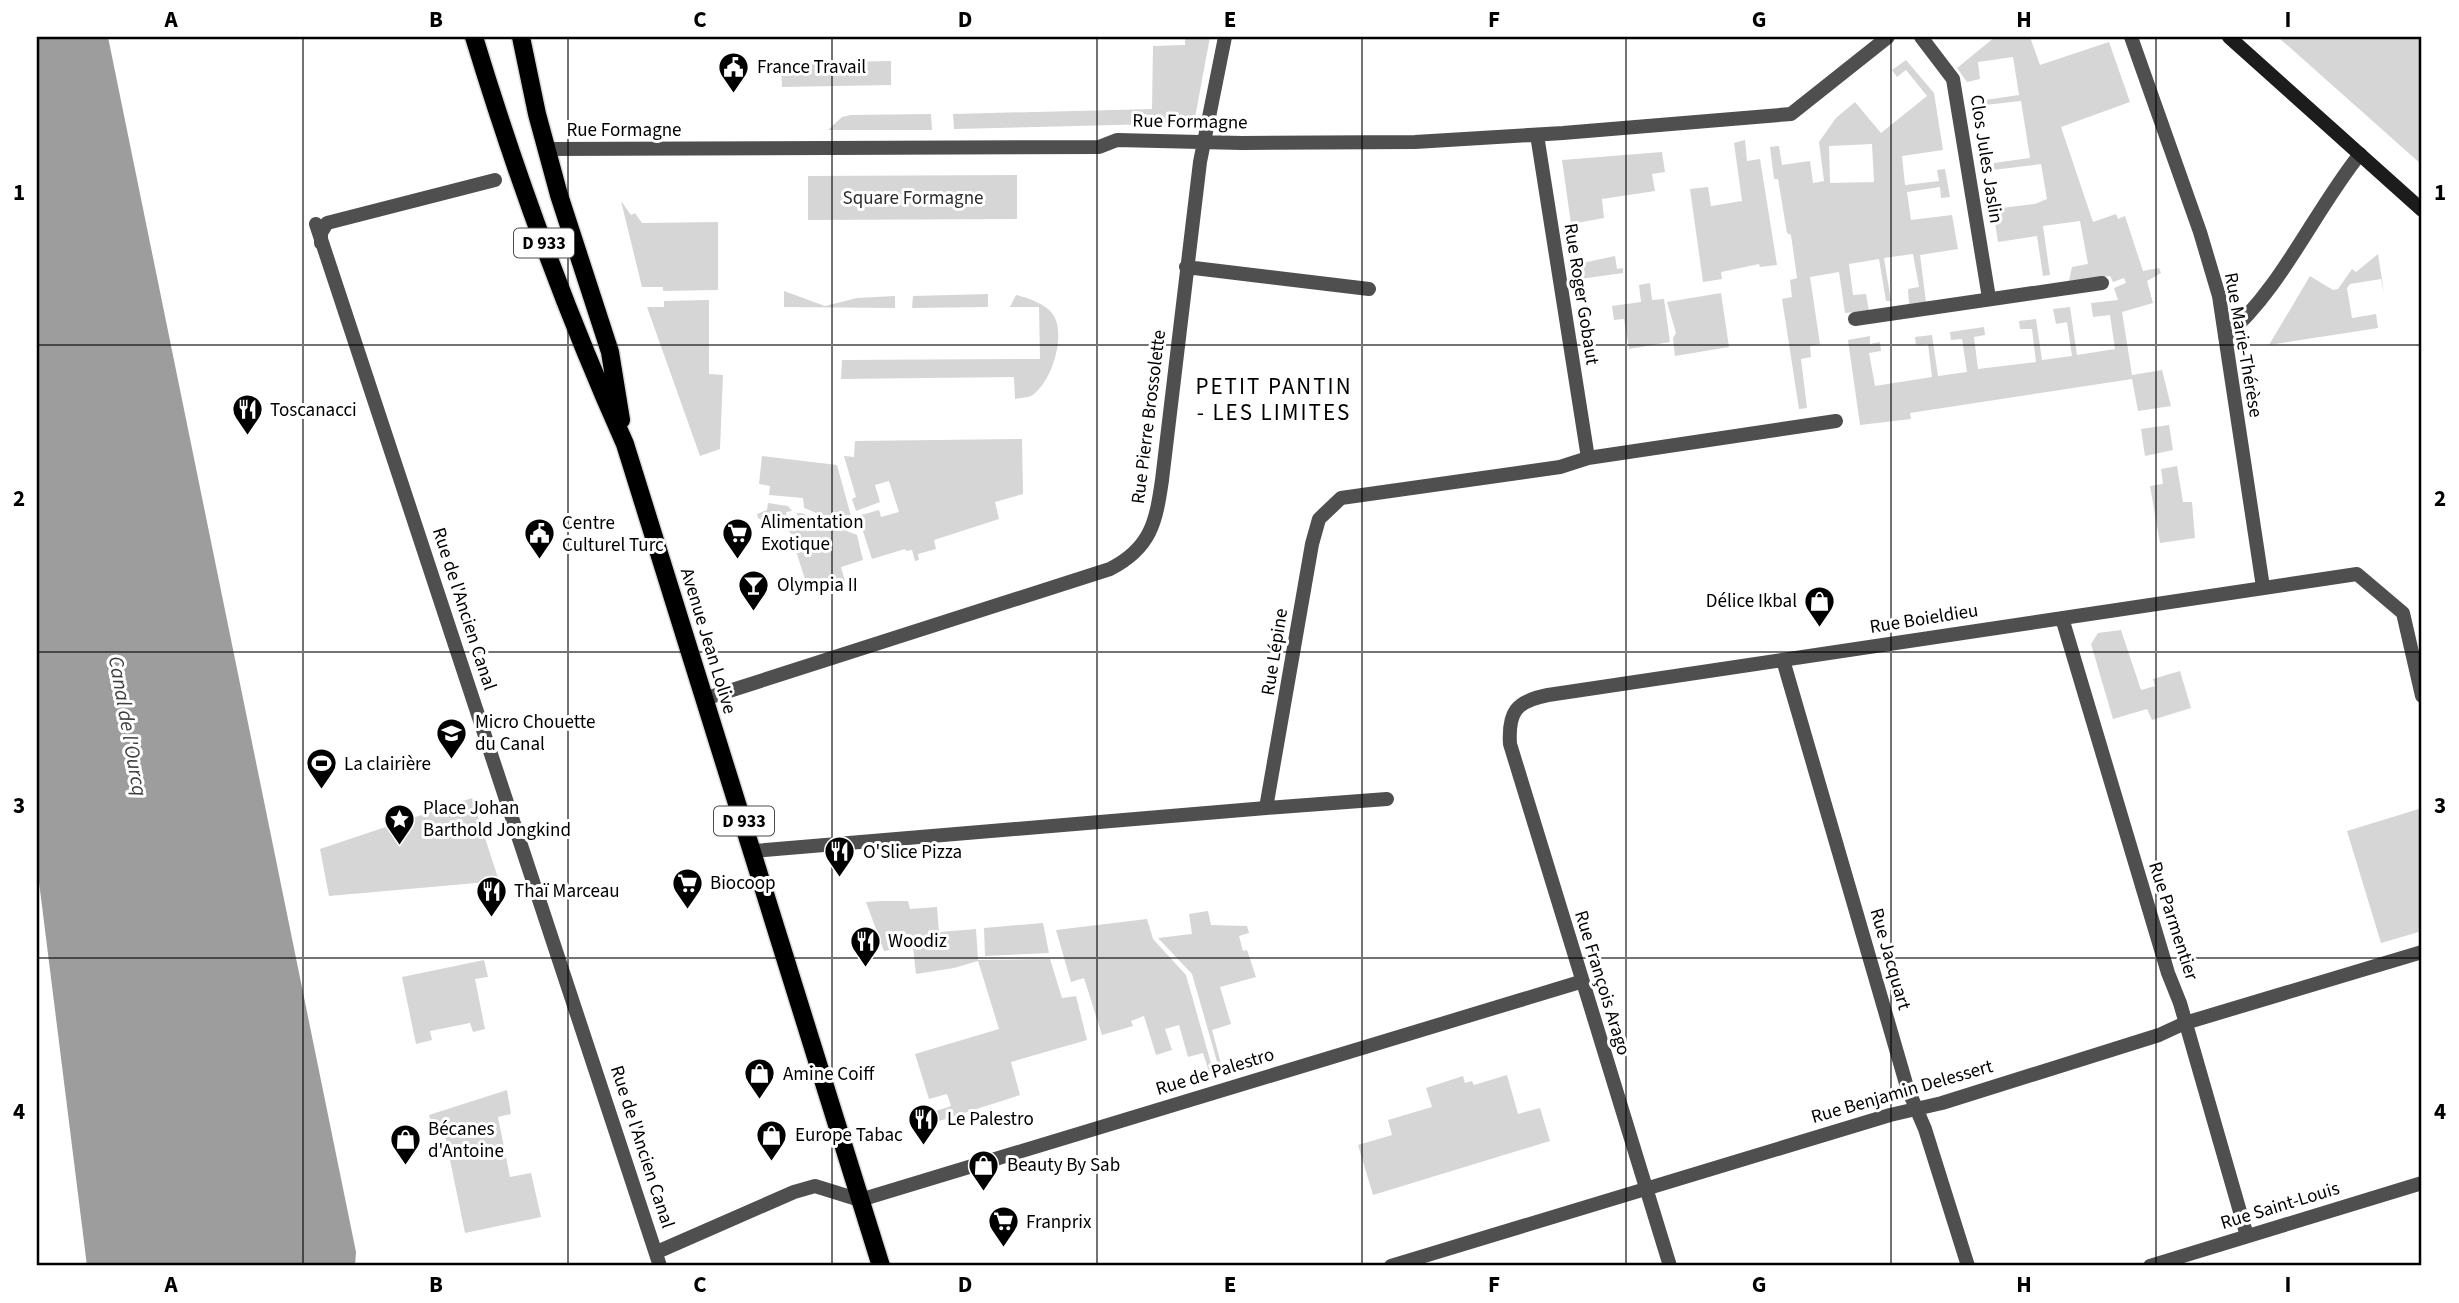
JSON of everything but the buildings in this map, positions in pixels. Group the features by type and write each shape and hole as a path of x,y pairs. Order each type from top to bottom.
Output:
{"main road":[{"name":"Avenue Jean Lolive","path":"474,37 525,193 586,358 625,444 754,851 881,1266"},
{"name":"D 933","path":"521,37 547,149 610,352 625,444"}],"street":[{"name":"Rue Pierre Brossolette","path":"704,699 1085,578 1127,561 1147,540 1157,511 1203,142 1225,37"},
{"name":"Rue Formagne","path":"547,149 1099,147 1117,140 1415,142 1791,114 1888,37"},
{"name":"Clos Jules Jaslin","path":"1921,37 1953,79 1989,298"},
{"name":"Rue Marie-Thérèse","path":"2131,37 2200,232 2219,296 2263,587"},
{"path":"2229,37 2422,209"},
{"name":"Rue Roger Gobaut","path":"1537,135 1588,458"},
{"path":"2225,337 2253,313 2337,183 2360,153"},
{"path":"321,243 321,233 327,223 495,180"},
{"name":"Rue de l'Ancien Canal","path":"316,224 658,1259"},
{"path":"1186,267 1369,289"},
{"path":"1855,319 2102,283"},
{"name":"Rue Lépine","path":"1266,808 1312,544 1319,519 1341,498 1560,467 1588,458 1836,421"},
{"name":"Rue Boieldieu","path":"1514,710 1530,698 2342,574 2357,574 2403,613 2422,696"},
{"name":"Rue Parmentier","path":"2062,618 2247,1236"},
{"name":"Rue Jacquart","path":"1783,660 1914,1108 1925,1129 1968,1266"},
{"name":"Rue François Arago","path":"1514,710 1509,724 1510,744 1580,982 1670,1266"},
{"path":"754,851 1387,799"},
{"name":"Rue Benjamin Delessert","path":"1391,1266 1646,1187 2018,1079 2159,1035 2185,1023 2422,952"},
{"name":"Rue de Palestro","path":"860,1200 1580,982"},
{"name":"Rue Saint-Louis","path":"2150,1266 2422,1183"},
{"path":"658,1259 782,1197 815,1186 860,1200"}],"green space":[{"path":"1185,37 1210,37 1194,123 954,129 953,114 1152,109 1153,46 1185,45"},
{"path":"1995,37 2030,37 2040,65 2109,42 2130,102 2061,127 2093,222 2116,214 2118,219 2125,216 2143,271 2159,268 2161,273 2147,281 2153,303 2122,312 2132,375 2162,370 2171,406 2138,411 2132,379 1910,413 1911,419 1860,425 1848,340 1870,336 1870,344 1880,342 1881,351 1869,353 1875,386 1932,377 1928,344 1916,345 1915,337 1932,335 1938,376 1967,372 1962,339 1951,340 1950,332 1984,327 1985,335 1974,337 1978,369 2036,362 2032,329 2020,329 2019,321 2036,319 2042,360 2072,356 2067,322 2056,324 2053,309 2070,307 2077,355 2115,349 2110,315 2093,317 2091,303 2118,300 2114,288 2126,283 2124,278 2113,282 2110,276 2069,281 2072,267 2088,264 2080,221 2043,226 2050,275 2043,276 2037,236 1998,242 1993,209 2035,204 2047,199 2041,164 1993,170 1994,163 2030,158 2021,101 1985,105 1985,100 2019,95 2013,57 1978,62 1980,79 1967,82 1957,68"},
{"path":"2278,37 2415,37 2422,40 2422,165"},
{"path":"1906,60 1934,93 1943,150 1902,156 1905,185 1939,181 1937,170 1945,169 1950,197 1941,198 1940,187 1907,192 1911,220 1952,215 1958,249 1920,255 1926,302 1909,304 1908,289 1919,287 1913,254 1884,258 1891,301 1886,301 1879,259 1849,264 1853,295 1866,294 1869,311 1845,313 1839,272 1810,277 1820,344 1810,346 1811,357 1801,359 1807,408 1799,409 1782,299 1792,297 1790,280 1797,278 1791,235 1787,233 1778,179 1774,179 1770,147 1779,146 1782,165 1810,161 1813,183 1824,181 1819,142 1836,118 1855,102 1881,133 1927,96 1906,70 1897,77 1892,70","holes":["1872,144 1874,182 1830,183 1829,146"]},
{"path":"891,61 891,85 782,87 781,63"},
{"path":"931,114 932,130 828,130 842,117 851,115"},
{"path":"1745,140 1747,161 1760,159 1777,265 1760,267 1759,264 1721,272 1722,279 1703,282 1690,189 1708,187 1711,206 1742,201 1734,143"},
{"path":"1662,152 1665,172 1652,174 1655,191 1602,199 1604,218 1571,224 1562,160"},
{"name":"Square Formagne","path":"1017,175 1017,219 808,220 808,176"},
{"path":"621,201 631,215 635,213 642,223 718,222 718,290 663,291 663,287 642,287"},
{"path":"2378,254 2384,293 2381,279 2350,284 2347,288 2352,318 2376,314 2378,328 2269,345 2310,276 2333,290 2338,289 2352,269 2356,272"},
{"path":"1615,256 1617,269 1623,268 1623,273 1580,279 1578,264"},
{"path":"1650,283 1652,300 1664,299 1670,342 1629,349 1624,319 1614,320 1612,306 1641,302 1639,285"},
{"path":"784,291 825,306 857,298 895,296 895,308 784,307"},
{"path":"1721,293 1729,347 1675,356 1673,338 1676,333 1667,302"},
{"path":"988,294 988,307 912,308 913,296"},
{"path":"1016,295 1047,308 1057,325 1057,347 1050,371 1031,396 1015,399 1014,377 841,379 842,360 1040,359 1039,307 1010,307"},
{"path":"709,300 709,374 723,375 720,449 700,456 647,307 664,307 664,301"},
{"path":"2169,425 2173,450 2145,456 2141,429"},
{"path":"1022,439 1023,494 995,502 999,519 934,540 936,549 918,554 919,560 915,561 912,550 905,549 872,559 858,516 879,510 881,517 899,512 889,481 875,485 880,502 856,511 852,499 856,497 844,456 854,457 855,441"},
{"path":"762,456 837,465 852,520 847,525 804,508 803,498 769,495 770,486 759,484"},
{"path":"2177,466 2183,502 2192,502 2195,538 2160,543 2150,486 2163,484 2161,469"},
{"path":"768,503 788,506 792,511 786,512 788,523 799,520 797,513 801,513 857,535 863,560 841,567 845,581 809,592 790,532 758,518 757,514 767,510"},
{"path":"2121,630 2141,690 2155,686 2153,679 2180,671 2191,708 2152,720 2147,709 2113,719 2091,644 2098,633"},
{"name":"Place Johan Barthold Jongkind","path":"472,798 499,881 329,896 320,849"},
{"path":"2422,808 2422,931 2381,943 2347,831"},
{"path":"908,901 910,909 937,907 939,932 976,929 978,960 1050,959 1062,998 1076,996 1087,1040 1011,1062 1020,1095 939,1121 936,1111 951,1106 947,1094 929,1099 915,1054 999,1029 978,961 916,974 913,947 884,951 866,902"},
{"path":"1208,911 1211,925 1247,926 1249,933 1239,936 1256,977 1220,987 1231,1024 1212,1030 1223,1071 1220,1072 1192,974 1158,938 1192,934 1189,914"},
{"path":"1147,919 1153,939 1186,975 1214,1074 1210,1075 1203,1053 1188,1057 1179,1025 1165,1029 1172,1050 1156,1055 1144,1016 1131,1021 1133,1026 1102,1035 1084,978 1071,982 1056,930"},
{"path":"1043,923 1049,953 985,956 984,928"},
{"path":"484,960 488,977 475,979 485,1029 473,1032 470,1023 430,1031 432,1040 416,1044 402,977"},
{"path":"1507,1075 1518,1114 1540,1108 1550,1141 1373,1195 1358,1145 1392,1135 1388,1120 1432,1107 1426,1088 1463,1076 1465,1083 1472,1081 1474,1085"},
{"path":"507,1090 511,1114 498,1117 510,1177 531,1173 541,1217 465,1233 443,1126 432,1128 429,1115"}],"water":[{"name":"Canal de l'Ourcq","path":"37,37 108,37 356,1252 355,1266 87,1266 37,866"}],"place":[{"name":"France Travail","path":"734,94"},
{"name":"Toscanacci","path":"247,437"},
{"name":"Alimentation Exotique","path":"738,560"},
{"name":"Centre Culturel Turc","path":"539,561"},
{"name":"Olympia II","path":"754,612"},
{"name":"Délice Ikbal","path":"1820,628"},
{"name":"Micro Chouette du Canal","path":"452,760"},
{"name":"La clairière","path":"321,791"},
{"name":"Place Johan Barthold Jongkind","path":"400,846"},
{"name":"O'Slice Pizza","path":"840,879"},
{"name":"Biocoop","path":"687,910"},
{"name":"Thaï Marceau","path":"491,918"},
{"name":"Woodiz","path":"865,968"},
{"name":"Amine Coiff","path":"760,1101"},
{"name":"Le Palestro","path":"924,1146"},
{"name":"Europe Tabac","path":"772,1162"},
{"name":"Bécanes d'Antoine","path":"405,1167"},
{"name":"Beauty By Sab","path":"984,1192"},
{"name":"Franprix","path":"1003,1249"}],"district":[{"name":"PETIT PANTIN - LES LIMITES","path":"1274,399"}]}
